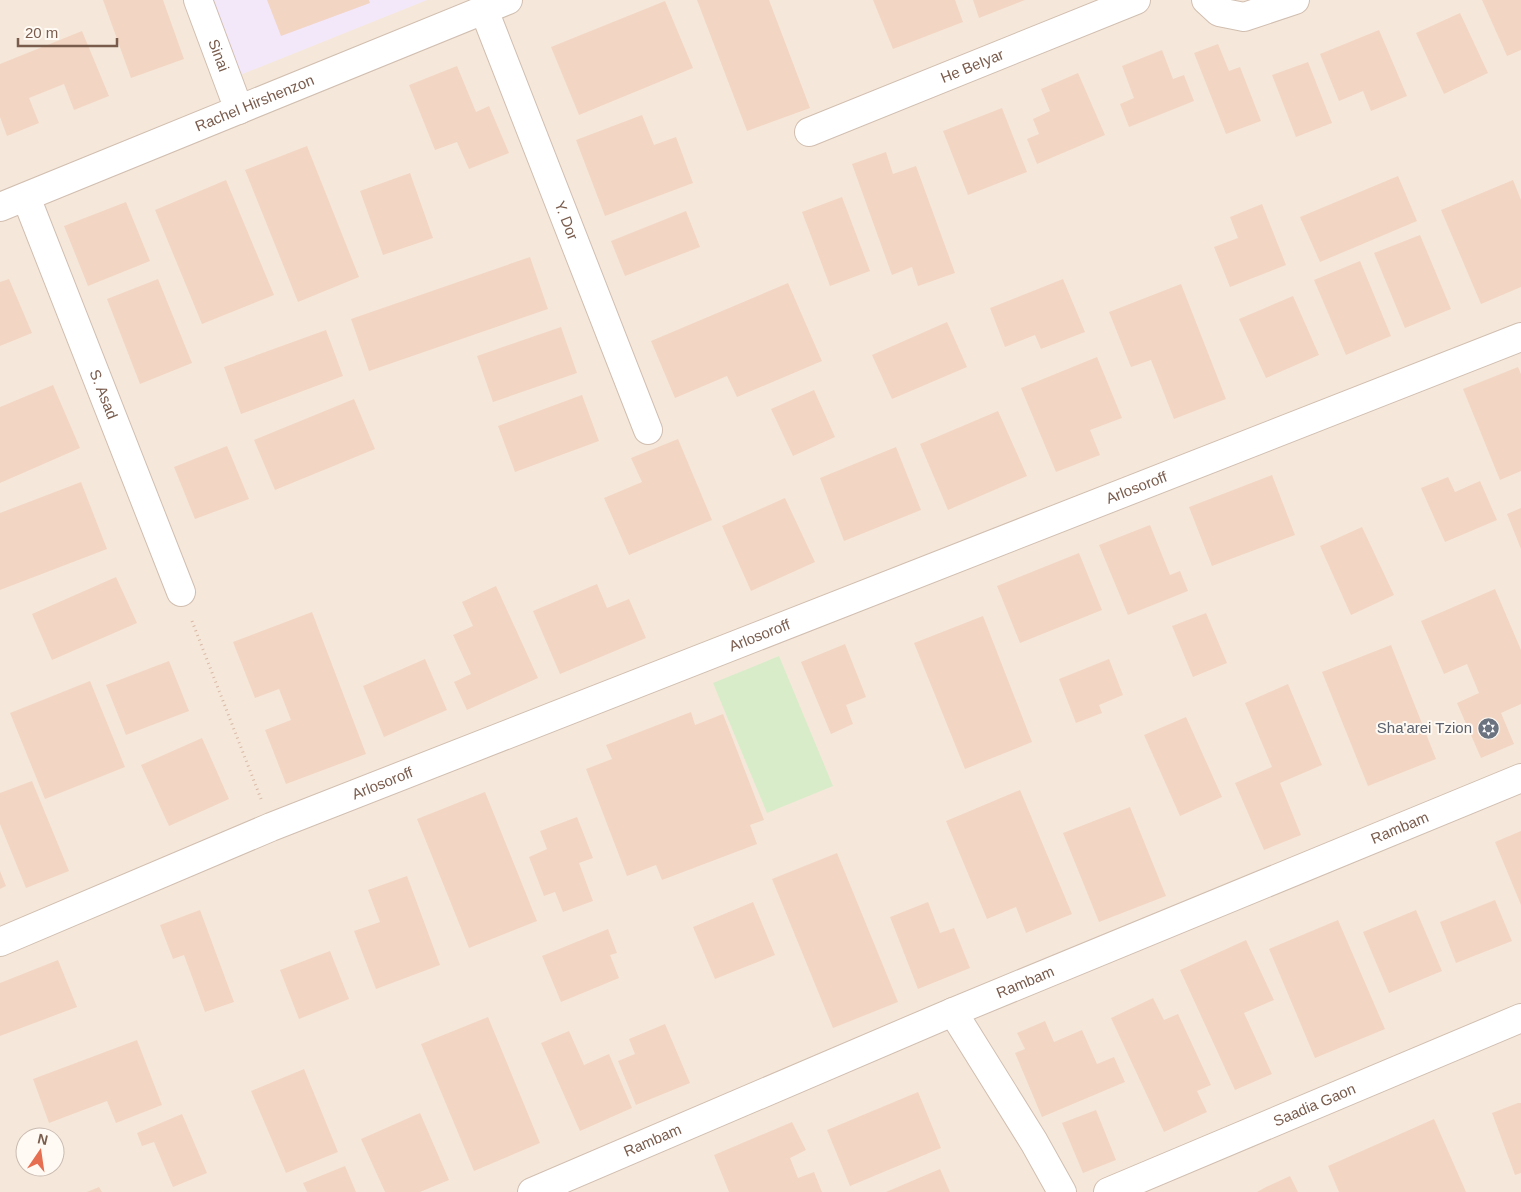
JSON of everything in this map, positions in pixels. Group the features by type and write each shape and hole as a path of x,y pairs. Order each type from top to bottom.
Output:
{"street":[{"name":"Sinai","path":"198,0 239,110"},
{"name":"He BeIyar","path":"809,132 1136,0"},
{"path":"1206,0 1219,12 1244,17 1295,0"},
{"name":"Rachel Hirshenzon","path":"0,207 496,5"},
{"name":"Y. Dor","path":"496,5 648,430"},
{"name":"S. Asad","path":"26,197 181,592"},
{"name":"Arlosoroff","path":"0,942 271,827 1521,337"},
{"name":"Rambam","path":"532,1192 953,1012 1521,778"},
{"path":"953,1012 1034,1142 1062,1192"},
{"name":"Saadia Gaon","path":"1108,1192 1521,1018"}],"path":[{"path":"181,592 271,827"}],"shaded area":[{"path":"0,0 1521,0 1521,1192 0,1192"},
{"path":"210,0 427,0 240,75"}],"green space":[{"path":"779,656 833,786 767,813 713,683"}],"building":[{"path":"103,0 163,0 184,59 131,78"},
{"path":"267,0 369,0 370,3 281,36"},
{"path":"697,0 769,0 810,108 747,131"},
{"path":"873,0 955,0 963,22 893,49"},
{"path":"973,0 1025,0 979,18"},
{"path":"1482,0 1521,0 1521,50 1507,56"},
{"path":"665,1 693,68 579,115 551,47"},
{"path":"1460,13 1488,73 1444,94 1416,33"},
{"path":"1379,30 1407,96 1371,111 1363,91 1339,101 1320,54"},
{"path":"82,31 109,96 74,110 64,84 29,98 39,123 7,136 0,117 0,64"},
{"path":"1218,44 1229,71 1240,67 1261,121 1226,134 1194,53"},
{"path":"1162,50 1173,79 1184,75 1194,101 1129,127 1120,104 1134,98 1122,66"},
{"path":"1308,62 1332,123 1296,137 1272,75"},
{"path":"457,66 476,112 489,106 509,153 469,169 457,142 435,150 409,85"},
{"path":"1078,73 1105,135 1037,164 1027,139 1039,134 1033,119 1050,111 1041,89"},
{"path":"1002,108 1027,172 968,195 943,131"},
{"path":"642,115 654,145 676,137 693,183 605,216 576,140"},
{"path":"307,146 359,277 298,302 245,170"},
{"path":"886,152 893,174 916,166 955,273 918,286 912,267 892,275 852,164"},
{"path":"410,173 433,238 383,255 360,191"},
{"path":"1398,176 1417,221 1320,262 1300,217"},
{"path":"226,180 274,295 202,324 155,210"},
{"path":"1513,180 1521,200 1521,287 1481,304 1441,210"},
{"path":"842,197 870,271 830,286 802,212"},
{"path":"126,202 150,261 88,286 64,226"},
{"path":"1262,204 1286,265 1230,287 1214,247 1238,238 1230,217"},
{"path":"686,211 700,247 625,276 611,241"},
{"path":"1420,235 1451,309 1405,328 1374,253"},
{"path":"530,257 548,309 369,371 351,319"},
{"path":"1360,261 1391,336 1346,355 1314,280"},
{"path":"9,279 32,333 0,346 0,282"},
{"path":"158,279 192,363 140,384 107,299"},
{"path":"1063,279 1085,332 1041,349 1035,335 1005,347 990,308"},
{"path":"788,283 822,361 737,397 727,376 675,398 651,341"},
{"path":"1181,284 1226,399 1174,419 1151,360 1131,367 1109,312"},
{"path":"1293,296 1319,355 1266,378 1239,319"},
{"path":"947,322 967,367 892,399 872,355"},
{"path":"561,327 577,373 493,402 477,356"},
{"path":"326,330 343,376 241,414 224,367"},
{"path":"1097,357 1122,418 1090,430 1100,455 1056,472 1021,388"},
{"path":"1518,367 1521,374 1521,471 1500,480 1463,389"},
{"path":"53,385 80,448 0,483 0,407"},
{"path":"814,390 835,437 793,456 771,409"},
{"path":"582,395 599,441 515,472 498,426"},
{"path":"354,399 375,449 275,490 254,440"},
{"path":"998,411 1027,476 948,510 920,444"},
{"path":"678,439 712,520 629,555 604,498 642,482 631,458"},
{"path":"227,446 249,499 195,519 174,467"},
{"path":"896,447 921,510 844,541 820,478"},
{"path":"1272,475 1295,535 1212,566 1189,507"},
{"path":"1448,477 1455,492 1480,481 1497,520 1445,542 1421,488"},
{"path":"81,482 107,549 0,590 0,513"},
{"path":"785,498 815,562 751,591 722,526"},
{"path":"1521,508 1521,549 1507,514"},
{"path":"1150,525 1170,575 1180,571 1188,591 1128,615 1099,545"},
{"path":"1362,527 1394,595 1351,615 1320,546"},
{"path":"1079,553 1102,610 1020,643 997,586"},
{"path":"116,577 137,623 52,660 32,614"},
{"path":"597,584 607,608 629,599 646,638 560,674 533,611"},
{"path":"496,586 538,678 467,710 454,682 471,674 453,635 473,626 462,602"},
{"path":"1495,589 1521,650 1521,704 1501,713 1514,744 1481,758 1457,703 1479,693 1467,664 1444,674 1421,621"},
{"path":"312,612 366,754 286,784 265,730 291,720 279,689 255,698 233,642"},
{"path":"1206,613 1227,663 1193,677 1172,626"},
{"path":"983,616 1032,742 965,769 914,643"},
{"path":"845,644 866,697 846,705 853,724 831,734 801,662"},
{"path":"1391,645 1436,759 1368,786 1322,672"},
{"path":"425,659 447,710 384,737 363,686"},
{"path":"1109,659 1123,695 1099,705 1102,713 1076,723 1059,679"},
{"path":"169,661 189,711 126,735 106,685"},
{"path":"90,681 125,767 45,799 10,713"},
{"path":"1288,684 1322,765 1280,783 1301,835 1264,850 1235,783 1272,767 1245,703"},
{"path":"691,712 695,725 723,714 764,820 750,825 757,844 662,880 656,865 627,876 586,769 612,759 606,745"},
{"path":"1186,717 1222,797 1180,816 1144,735"},
{"path":"202,738 229,799 169,826 141,765"},
{"path":"32,781 69,871 26,888 0,824 0,793"},
{"path":"1020,790 1072,914 1026,933 1016,907 987,919 946,821"},
{"path":"485,792 537,921 469,948 417,819"},
{"path":"1130,807 1166,896 1099,922 1063,833"},
{"path":"577,817 593,858 579,863 593,901 563,912 555,892 544,896 529,857 547,849 540,831"},
{"path":"1521,831 1521,905 1495,842"},
{"path":"837,853 898,1002 833,1028 772,879"},
{"path":"0,871 6,886 0,889"},
{"path":"407,876 440,965 376,989 354,931 380,922 368,890"},
{"path":"1495,900 1512,941 1456,963 1440,922"},
{"path":"753,902 775,955 715,979 693,927"},
{"path":"928,902 940,933 954,928 970,968 918,989 890,917"},
{"path":"200,910 234,1002 205,1012 184,955 173,959 160,925"},
{"path":"1416,910 1442,971 1389,993 1363,932"},
{"path":"1338,920 1385,1029 1315,1058 1269,949"},
{"path":"608,929 617,953 610,955 619,978 561,1002 542,956"},
{"path":"1246,940 1274,1000 1244,1013 1272,1074 1235,1090 1180,970"},
{"path":"330,951 349,999 299,1019 280,970"},
{"path":"58,960 77,1007 0,1036 0,983"},
{"path":"1153,998 1164,1020 1178,1014 1211,1085 1197,1091 1207,1112 1164,1132 1111,1018"},
{"path":"488,1017 540,1143 474,1171 421,1044"},
{"path":"1045,1021 1054,1042 1082,1030 1097,1064 1114,1057 1125,1082 1042,1117 1015,1053 1025,1049 1017,1033"},
{"path":"665,1024 690,1083 636,1105 618,1061 635,1054 629,1039"},
{"path":"569,1031 584,1065 609,1054 632,1108 580,1131 541,1043"},
{"path":"137,1040 162,1105 116,1123 107,1101 49,1123 33,1079"},
{"path":"304,1069 338,1152 286,1173 251,1091"},
{"path":"918,1092 941,1148 850,1186 827,1130"},
{"path":"1521,1103 1521,1173 1515,1175 1492,1113"},
{"path":"1096,1110 1116,1160 1083,1173 1062,1123"},
{"path":"420,1113 449,1180 420,1192 385,1192 361,1139"},
{"path":"182,1114 207,1173 173,1187 154,1142 142,1146 137,1133"},
{"path":"1434,1119 1466,1192 1339,1192 1328,1166"},
{"path":"792,1122 806,1150 790,1158 798,1178 814,1172 822,1192 729,1192 714,1155"},
{"path":"345,1166 356,1192 307,1192 303,1183"},
{"path":"940,1169 950,1192 886,1192"},
{"path":"1290,1176 1298,1192 1257,1192 1266,1187"},
{"path":"99,1187 102,1192 87,1192"}],"place":[{"name":"Sha'arei Tzion","path":"1488,728"}]}
